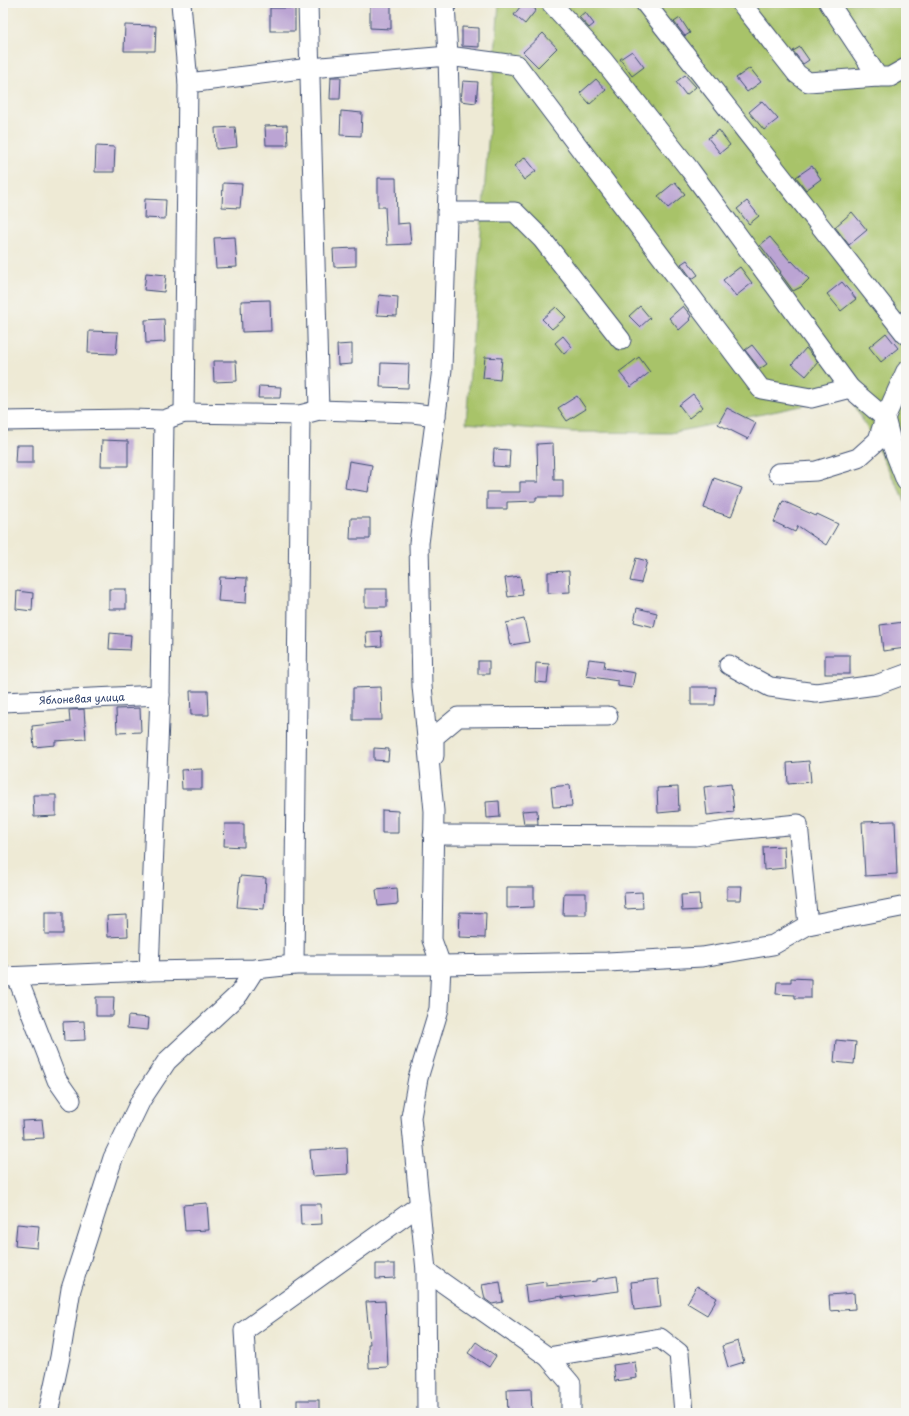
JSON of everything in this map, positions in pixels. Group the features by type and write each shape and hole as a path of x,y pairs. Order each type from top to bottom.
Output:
{"street":[{"path":"181,3 188,83 184,412"},
{"path":"308,3 318,410"},
{"path":"434,811 422,686 419,543 442,369 450,130 445,3"},
{"path":"551,3 603,60 690,170 850,388 885,418 892,445 906,481"},
{"path":"645,3 906,335"},
{"path":"741,3 797,74 808,82 890,77 906,68"},
{"path":"829,3 878,77"},
{"path":"188,83 310,68 448,56 517,65 761,389 811,398 850,388"},
{"path":"447,212 515,212 542,238 621,340"},
{"path":"778,472 816,471 858,458 878,440 885,418 906,372"},
{"path":"3,421 131,419 164,420 184,412 300,415 318,410 413,413 436,416"},
{"path":"294,965 300,415"},
{"path":"149,971 160,695 164,420"},
{"path":"729,665 770,687 816,693 876,685 906,674"},
{"name":"Яблоневая улица","path":"3,702 160,695"},
{"path":"427,1413 426,1271 411,1117 418,1078 440,1009 441,965 432,940 434,737 458,717 608,716"},
{"path":"434,835 695,836 726,831 798,824 808,925"},
{"path":"71,1100 57,1080 10,977 149,971 254,969 294,965 441,965 607,962 702,957 772,945 808,925 906,906"},
{"path":"48,1413 60,1356 71,1289 113,1158 141,1100 166,1061 239,994 254,969"},
{"path":"249,1413 244,1331 420,1205"},
{"path":"426,1271 548,1356 571,1384 571,1413"},
{"path":"548,1356 660,1338 680,1353 684,1413"}],"green space":[{"path":"499,3 906,3 906,503 850,396 671,433 572,432 466,423"}],"building":[{"path":"370,3 391,3 391,29 370,28"},
{"path":"523,3 528,3 536,10 525,24 514,15"},
{"path":"270,8 295,8 295,31 270,31"},
{"path":"585,12 594,24 589,28 579,17"},
{"path":"680,18 690,33 685,36 674,22"},
{"path":"125,25 156,26 155,51 124,51"},
{"path":"462,27 479,28 479,47 462,46"},
{"path":"543,33 557,48 538,67 523,52"},
{"path":"800,47 809,60 803,64 793,51"},
{"path":"632,51 644,67 632,76 620,59"},
{"path":"750,68 761,82 747,92 736,78"},
{"path":"685,75 696,87 686,95 676,82"},
{"path":"331,77 341,77 340,99 330,99"},
{"path":"596,79 606,90 590,104 580,93"},
{"path":"463,81 478,82 476,103 461,101"},
{"path":"762,101 778,119 764,130 749,112"},
{"path":"341,111 362,113 361,136 340,135"},
{"path":"287,125 288,145 266,145 265,126"},
{"path":"235,127 237,147 216,149 215,128"},
{"path":"719,130 730,145 720,153 708,138"},
{"path":"96,146 115,147 114,172 95,172"},
{"path":"525,157 536,171 524,180 514,166"},
{"path":"812,166 821,179 806,190 796,177"},
{"path":"378,178 396,178 397,224 409,223 411,244 387,245 385,207 378,207"},
{"path":"675,182 685,194 668,208 658,196"},
{"path":"223,183 242,184 240,208 222,207"},
{"path":"145,199 166,200 165,219 144,218"},
{"path":"747,201 759,216 749,224 737,209"},
{"path":"852,212 867,230 849,245 835,227"},
{"path":"235,237 237,267 216,268 214,238"},
{"path":"770,237 791,262 792,261 809,279 801,287 793,291 780,273 781,272 760,245"},
{"path":"356,248 356,266 334,267 333,249"},
{"path":"687,260 698,275 692,279 681,264"},
{"path":"740,267 752,283 736,296 723,280"},
{"path":"146,273 166,275 164,292 144,290"},
{"path":"842,282 856,299 841,311 827,294"},
{"path":"379,295 398,297 397,316 377,315"},
{"path":"270,300 271,331 242,332 241,301"},
{"path":"640,306 650,318 640,327 629,316"},
{"path":"683,306 691,316 689,319 690,320 679,330 669,318"},
{"path":"556,307 566,317 552,329 542,319"},
{"path":"164,319 165,342 146,343 145,320"},
{"path":"89,331 118,332 116,354 88,353"},
{"path":"886,333 898,348 881,362 869,347"},
{"path":"563,336 572,347 564,354 555,343"},
{"path":"352,344 352,364 338,365 337,345"},
{"path":"752,345 767,364 760,369 745,350"},
{"path":"806,348 818,362 806,376 792,364"},
{"path":"485,357 502,358 500,380 483,378"},
{"path":"639,357 650,372 631,387 619,372"},
{"path":"213,361 236,361 237,381 214,382"},
{"path":"381,363 409,364 408,388 380,387"},
{"path":"259,386 281,387 280,398 258,398"},
{"path":"693,394 703,407 689,418 679,405"},
{"path":"577,396 586,409 567,421 558,408"},
{"path":"727,408 756,423 748,439 718,424"},
{"path":"102,440 128,441 128,466 101,466"},
{"path":"553,443 554,480 563,480 563,497 536,497 536,501 507,502 507,509 487,509 487,492 520,492 520,482 538,482 537,444"},
{"path":"16,445 33,445 33,463 15,463"},
{"path":"494,449 510,450 509,467 493,466"},
{"path":"349,461 372,465 368,492 345,488"},
{"path":"714,478 742,488 731,517 704,508"},
{"path":"783,501 838,524 826,545 798,526 795,532 774,522"},
{"path":"351,518 370,518 370,539 350,539"},
{"path":"636,558 647,561 641,583 630,581"},
{"path":"569,571 570,592 548,593 548,572"},
{"path":"520,576 523,595 508,597 505,578"},
{"path":"220,577 247,578 246,603 218,601"},
{"path":"109,589 126,589 126,609 109,609"},
{"path":"365,589 387,589 387,607 365,607"},
{"path":"17,591 33,593 32,611 16,609"},
{"path":"637,608 657,613 654,627 634,622"},
{"path":"524,619 529,642 511,645 506,623"},
{"path":"904,622 906,648 883,651 880,625"},
{"path":"381,631 382,646 367,647 366,632"},
{"path":"110,633 131,635 130,650 109,649"},
{"path":"825,655 850,655 850,674 825,674"},
{"path":"589,659 605,661 604,668 635,673 632,688 618,686 618,681 586,676"},
{"path":"478,661 489,661 489,674 478,674"},
{"path":"536,663 549,664 547,683 535,682"},
{"path":"381,687 382,720 353,720 353,688"},
{"path":"691,687 716,687 715,705 691,705"},
{"path":"190,691 208,691 209,715 191,715"},
{"path":"140,708 141,732 117,733 116,709"},
{"path":"84,709 86,739 55,741 55,745 34,747 32,726 70,722 69,710"},
{"path":"374,748 389,749 388,761 374,760"},
{"path":"809,761 811,782 788,784 787,763"},
{"path":"202,769 202,789 182,789 181,770"},
{"path":"731,784 734,812 707,815 704,787"},
{"path":"570,785 572,806 553,807 551,787"},
{"path":"678,787 679,811 658,813 657,788"},
{"path":"33,795 56,795 56,816 34,817"},
{"path":"499,801 500,817 487,818 486,802"},
{"path":"382,810 398,811 398,833 382,833"},
{"path":"537,810 538,824 524,824 522,811"},
{"path":"895,821 897,874 865,876 862,822"},
{"path":"225,824 244,824 244,847 224,846"},
{"path":"784,846 785,868 764,870 763,847"},
{"path":"240,876 266,878 264,909 237,907"},
{"path":"727,886 742,886 741,900 727,900"},
{"path":"507,887 534,887 534,907 507,908"},
{"path":"397,888 398,904 378,906 376,890"},
{"path":"642,892 643,908 625,909 624,893"},
{"path":"564,893 586,893 586,915 563,915"},
{"path":"699,894 700,910 682,911 681,895"},
{"path":"45,912 63,912 63,934 45,934"},
{"path":"460,912 486,913 485,938 459,937"},
{"path":"127,915 128,936 108,937 107,916"},
{"path":"791,978 811,979 811,998 795,998 795,995 776,994 777,982 791,982"},
{"path":"96,997 114,997 113,1016 96,1016"},
{"path":"128,1016 149,1018 148,1030 127,1028"},
{"path":"84,1021 85,1040 64,1041 63,1022"},
{"path":"836,1040 856,1042 854,1064 834,1062"},
{"path":"42,1120 44,1138 23,1139 22,1121"},
{"path":"347,1148 348,1174 312,1176 310,1150"},
{"path":"207,1203 209,1230 185,1231 183,1205"},
{"path":"300,1204 321,1204 322,1224 301,1225"},
{"path":"17,1224 39,1226 37,1248 15,1246"},
{"path":"376,1264 395,1264 395,1278 376,1279"},
{"path":"617,1276 619,1291 562,1298 562,1296 527,1302 525,1285 546,1282 546,1286 597,1281 597,1279"},
{"path":"658,1279 661,1307 634,1310 631,1282"},
{"path":"500,1282 503,1302 492,1304 485,1299 482,1285"},
{"path":"697,1286 717,1298 707,1315 687,1303"},
{"path":"854,1293 855,1309 830,1311 829,1295"},
{"path":"385,1301 388,1367 369,1368 368,1344 370,1344 366,1302"},
{"path":"738,1341 744,1362 728,1367 722,1346"},
{"path":"476,1342 496,1356 489,1367 468,1353"},
{"path":"635,1362 637,1378 615,1381 613,1365"},
{"path":"531,1389 532,1413 508,1413 507,1390"},
{"path":"297,1400 319,1400 319,1413 297,1413"}]}
